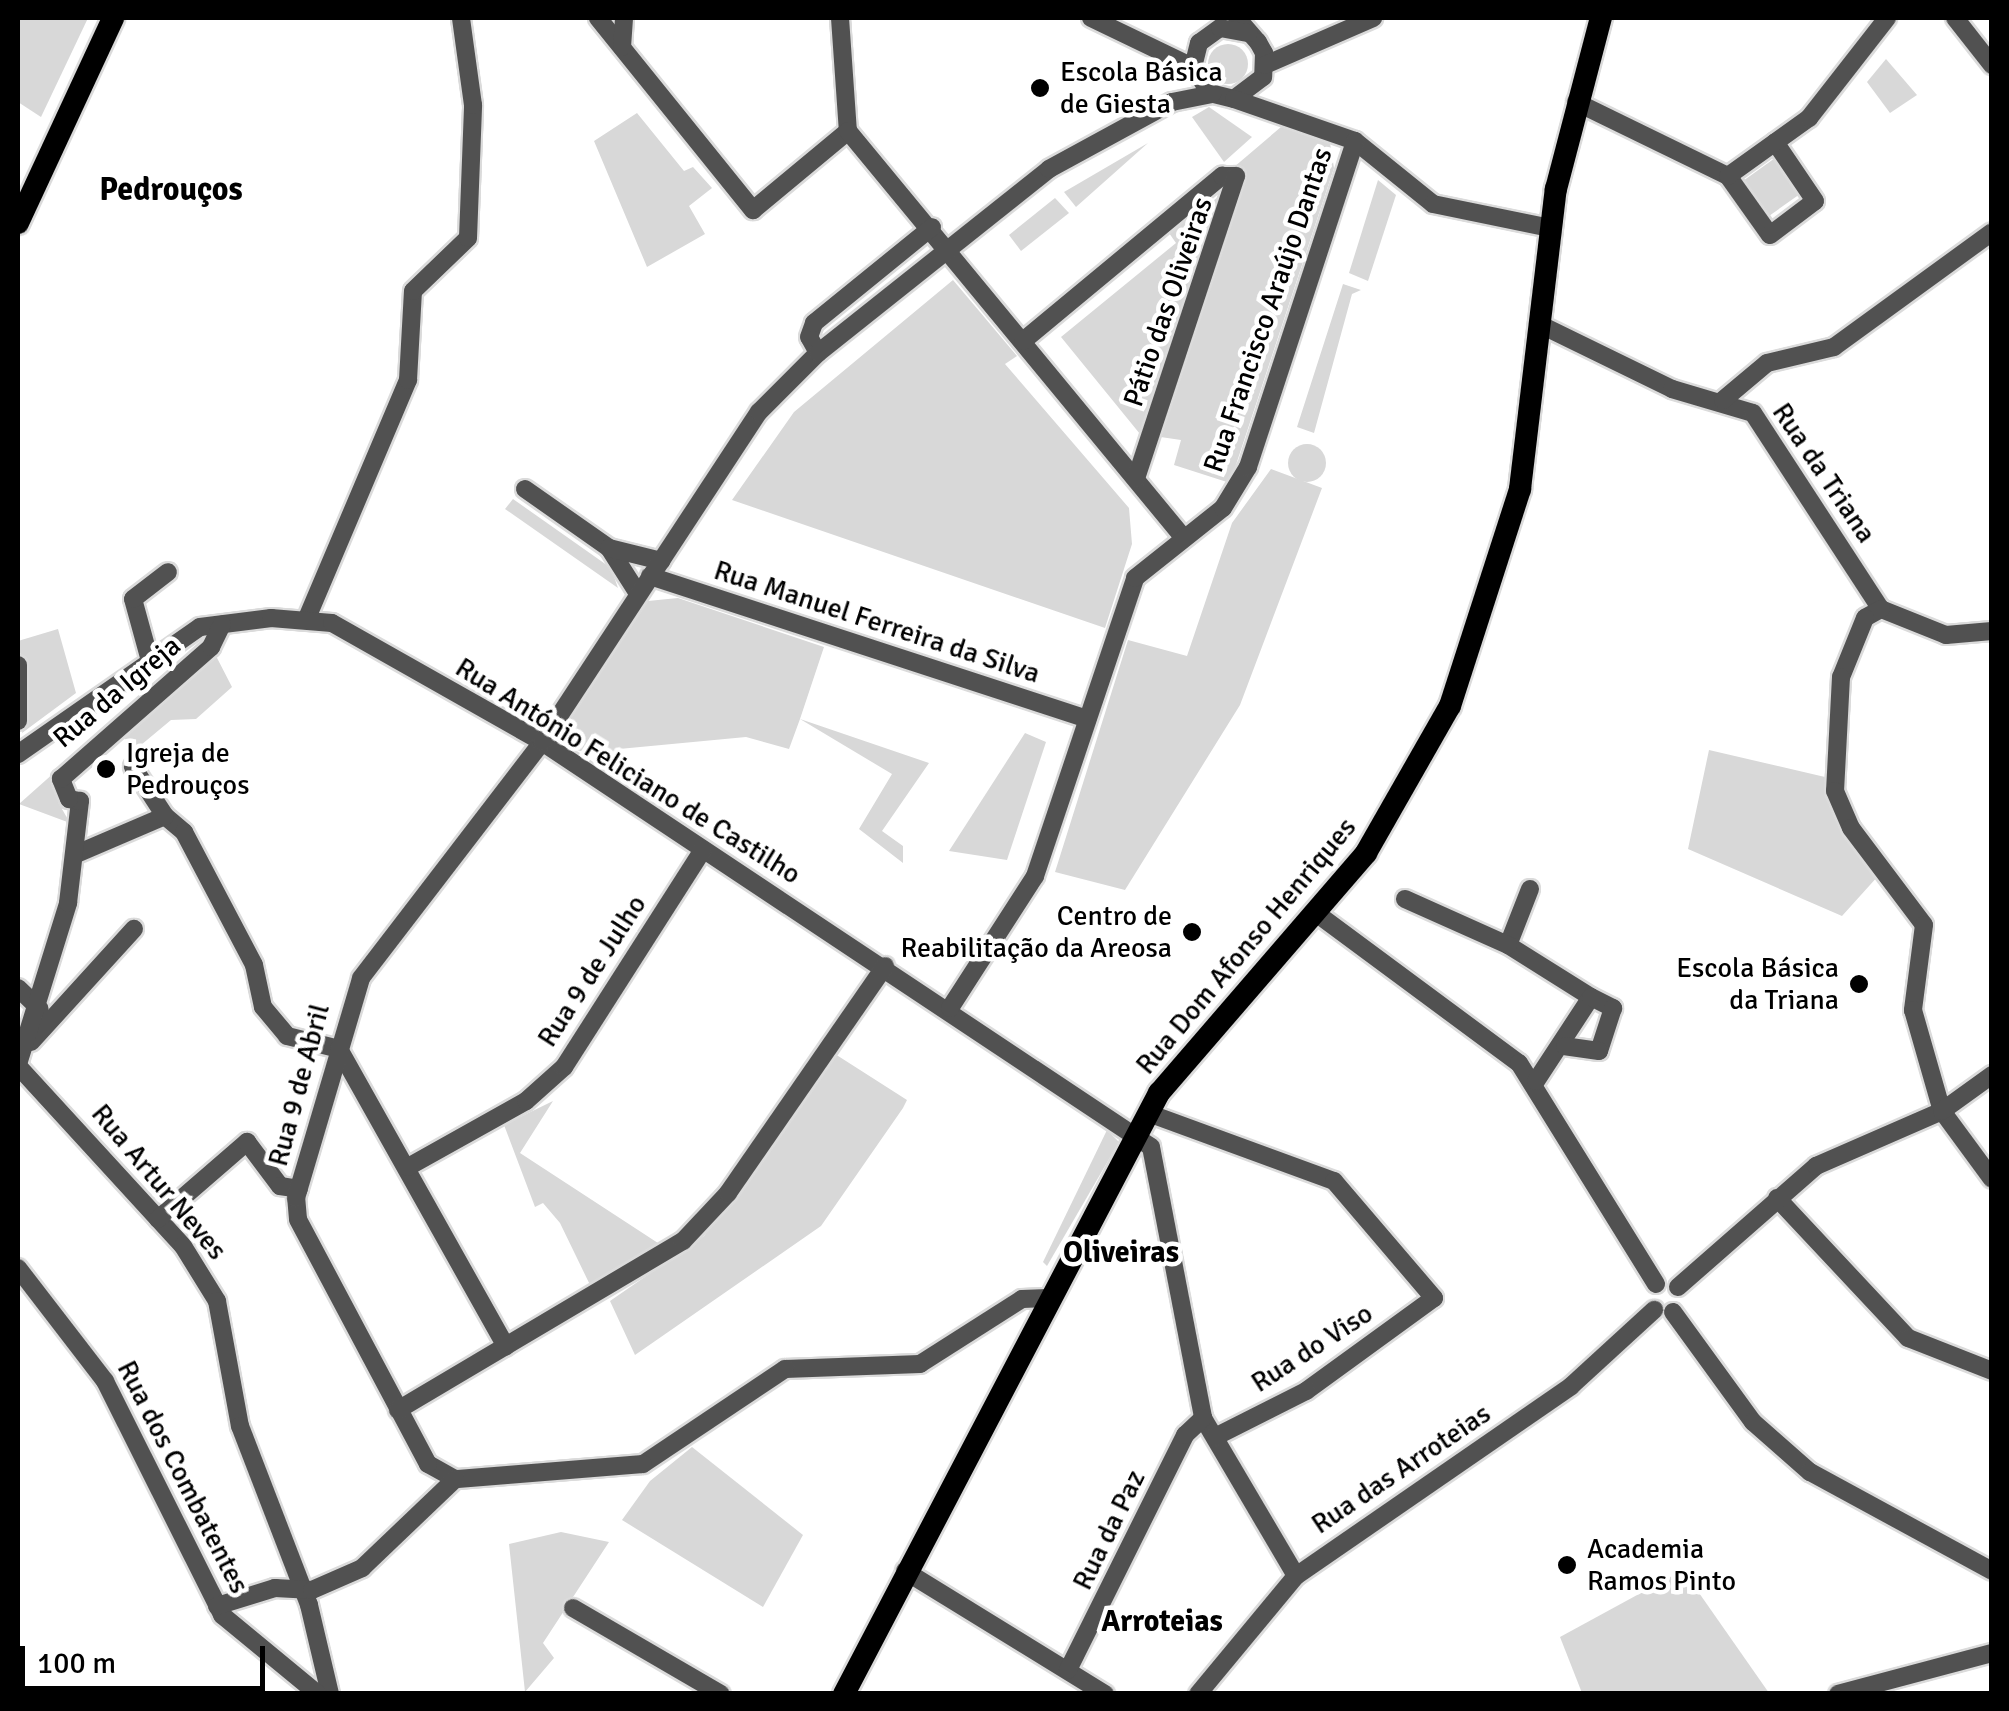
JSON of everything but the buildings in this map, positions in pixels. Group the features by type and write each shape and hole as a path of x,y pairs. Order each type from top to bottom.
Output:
{"main road":[{"path":"18,223 26,185 114,18"},
{"name":"Rua Dom Afonso Henriques","path":"844,1694 1142,1124 1191,1049 1316,913 1390,820 1460,679 1520,490 1550,228 1576,102 1601,18"}],"street":[{"path":"307,618 408,380 414,291 468,238 473,105 461,18"},
{"path":"598,18 753,210 848,130"},
{"path":"622,47 624,18"},
{"path":"840,18 848,130 932,227 1184,537"},
{"path":"1091,18 1165,54 1194,62 1212,94"},
{"path":"1234,98 1263,66 1370,18"},
{"path":"1728,176 1810,118 1887,18"},
{"path":"1955,18 1992,65"},
{"path":"1172,102 1215,24 1244,25 1281,113"},
{"path":"1172,102 1212,94 1281,113 1355,141 1433,204 1550,228"},
{"name":"Rua 9 de Abril","path":"455,1478 435,1471 398,1410 298,1219 299,1190 354,991 382,946 542,742 637,592 760,412 818,352 1049,169 1172,102"},
{"path":"1576,102 1728,176 1770,234 1815,201 1775,142"},
{"name":"Rua Francisco Araújo Dantas","path":"950,1008 1035,876 1135,578 1222,508 1248,467 1355,141"},
{"name":"Pátio das Oliveiras","path":"1023,341 1222,176 1236,176 1136,478"},
{"path":"818,352 809,337 814,324 932,227"},
{"path":"1722,400 1768,363 1834,347 1992,232"},
{"name":"Rua da Triana","path":"1541,325 1672,389 1754,412 1881,610"},
{"name":"Rua Manuel Ferreira da Silva","path":"525,489 610,548 656,568 1087,719"},
{"name":"Rua Manuel Ferreira da Silva","path":"610,548 637,592"},
{"path":"149,657 133,600 168,572"},
{"path":"1992,631 1946,634 1881,610 1865,618 1847,654 1833,778 1851,828 1924,925 1913,1010 1942,1112 1992,1179"},
{"name":"Rua António Feliciano de Castilho","path":"18,749 149,657 222,624 307,618 350,632 542,742 950,1008 1142,1124"},
{"name":"Rua da Igreja","path":"27,1046 40,1009 74,855 80,801 69,799 61,780 70,763 113,735 211,647 222,624"},
{"path":"18,665 18,721"},
{"path":"133,767 165,816 184,832 254,965 258,997 287,1036 339,1049 506,1346"},
{"path":"74,855 165,816"},
{"name":"Rua 9 de Julho","path":"408,1168 526,1101 564,1068 703,850"},
{"path":"1508,945 1530,889"},
{"path":"1405,899 1508,945 1616,1014 1600,1051 1585,1056 1565,1046"},
{"path":"1316,913 1451,1005 1536,1081 1656,1284 1654,1310 1673,1312"},
{"path":"18,1065 27,1046 134,929"},
{"path":"398,1410 657,1260 704,1221 885,966"},
{"path":"18,988 40,1009"},
{"path":"1536,1081 1565,1046 1592,997"},
{"name":"Rua Artur Neves","path":"18,1065 158,1220 217,1301 240,1426 302,1588 330,1694"},
{"path":"1992,1075 1942,1112 1816,1166 1678,1287 1673,1312 1753,1422 1810,1472 1992,1571"},
{"path":"1142,1124 1157,1157 1203,1418 1296,1576"},
{"name":"Rua do Viso","path":"1142,1124 1334,1181 1434,1298 1306,1390 1215,1436"},
{"path":"158,1220 247,1142 280,1186 299,1190"},
{"path":"1777,1198 1908,1338 1992,1371"},
{"name":"Rua dos Combatentes","path":"18,1268 105,1381 216,1606 318,1694"},
{"path":"1656,1284 1678,1287"},
{"path":"216,1606 302,1588 380,1557 455,1478 643,1464 785,1368 920,1364 1022,1299 1048,1298"},
{"name":"Rua das Arroteias","path":"1198,1694 1296,1576 1570,1386 1654,1310"},
{"name":"Rua da Paz","path":"1068,1670 1185,1436 1203,1418"},
{"path":"906,1571 1105,1694"},
{"path":"573,1608 721,1694"},
{"path":"1838,1694 1992,1653"}],"shaded area":[{"path":"18,18 88,18 41,117 18,102"},
{"path":"1228,44 1242,50 1248,64 1242,78 1228,84 1214,78 1208,64 1214,50"},
{"path":"1886,59 1917,95 1890,113 1867,82"},
{"path":"1209,107 1252,137 1224,162 1192,117"},
{"path":"637,113 684,171 693,167 712,188 689,206 705,234 647,267 594,141"},
{"path":"1281,127 1330,143 1334,168 1230,483 1174,465 1181,440 1140,434 1061,337 1176,243 1169,233 1221,195 1227,173"},
{"path":"1148,143 1076,207 1064,192"},
{"path":"1775,158 1800,194 1769,216 1743,181"},
{"path":"1378,180 1396,195 1368,281 1349,273"},
{"path":"1055,198 1069,213 1021,251 1009,235"},
{"path":"953,280 1017,356 1005,364 1129,508 1132,544 1105,628 732,500 794,412"},
{"path":"1343,284 1361,290 1352,294 1314,433 1297,427"},
{"path":"1307,444 1321,449 1326,463 1321,477 1307,482 1293,477 1288,463 1293,449"},
{"path":"1271,469 1322,488 1240,705 1125,890 1055,872 1128,640 1187,656 1232,523"},
{"path":"513,499 611,568 618,588 505,509"},
{"path":"678,598 824,647 789,749 746,737 619,749 614,759 576,750 569,716 632,617 648,601"},
{"path":"58,629 76,693 22,733 28,698 18,641"},
{"path":"215,654 232,687 196,719 171,720 129,755 123,733"},
{"path":"800,719 929,763 882,831 903,846 903,863 859,829 892,774"},
{"path":"1025,733 1046,742 1007,860 949,851"},
{"path":"1709,750 1825,777 1835,815 1879,875 1842,916 1688,849"},
{"path":"55,772 62,809 70,823 19,804"},
{"path":"835,1054 907,1100 903,1108 821,1226 635,1355 610,1301 704,1236"},
{"path":"553,1101 520,1153 661,1245 591,1287 560,1223 543,1203 535,1207 504,1125"},
{"path":"1107,1130 1119,1142 1047,1266 1043,1262"},
{"path":"692,1447 803,1535 763,1607 622,1520 650,1481"},
{"path":"561,1532 609,1542 543,1643 554,1658 525,1692 509,1544"},
{"path":"1683,1570 1769,1693 1582,1693 1560,1637"}],"place":[{"name":"Escola Básica de Giesta","path":"1040,88"},
{"name":"Igreja de Pedrouços","path":"106,769"},
{"name":"Centro de Reabilitação da Areosa","path":"1192,932"},
{"name":"Escola Básica da Triana","path":"1859,984"},
{"name":"Academia Ramos Pinto","path":"1567,1565"}],"district":[{"name":"Pedrouços","path":"171,190"},
{"name":"Oliveiras","path":"1121,1253"},
{"name":"Arroteias","path":"1162,1622"}]}
